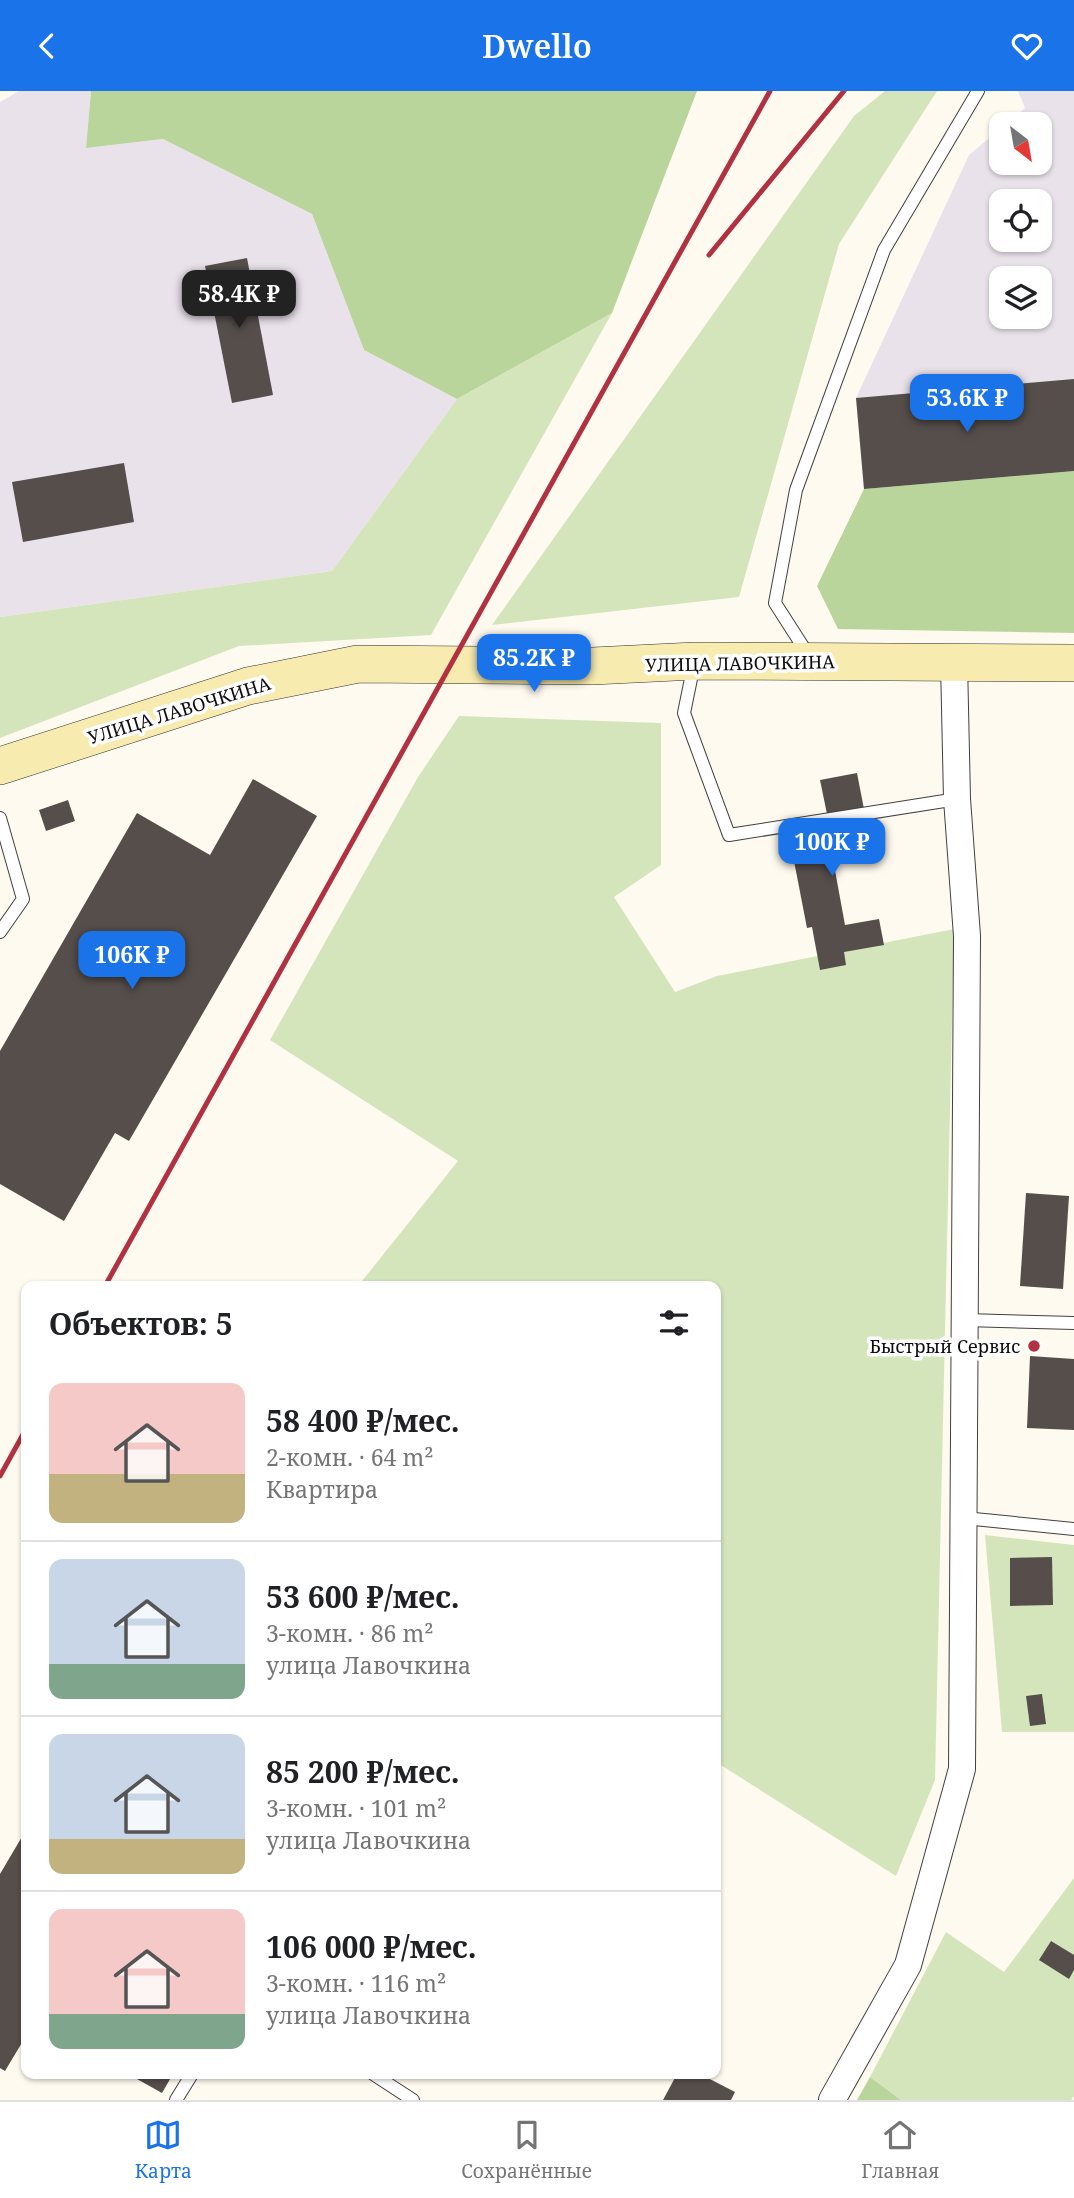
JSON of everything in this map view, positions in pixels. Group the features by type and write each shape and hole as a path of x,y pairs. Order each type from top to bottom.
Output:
{"main road":[{"name":"УЛИЦА ЛАВОЧКИНА","path":"0,766 248,686 358,664 593,666 695,661 1074,663"}],"street":[{"path":"832,2100 908,1965 962,1769 967,936 957,799 954,662"}],"lane":[{"path":"813,662 775,603 796,490 884,250 978,91"},
{"path":"695,661 684,713 729,835 957,799"},
{"path":"0,818 23,899 0,932"},
{"path":"965,1320 1074,1323"},
{"path":"964,1518 1074,1529"},
{"path":"176,2100 189,2079"},
{"path":"381,2079 413,2100"}],"shaded area":[{"path":"19,91 91,91 86,148 163,139 312,214 364,350 457,399 332,571 0,617 0,102"},
{"path":"1018,91 1074,91 1074,471 864,489 856,398 969,155 989,138 989,175 1052,175 1052,112 1020,112 1025,108"}],"green space":[{"path":"91,91 697,91 612,313 457,399 364,350 312,214 163,139 86,148"},
{"path":"885,91 937,91 839,244 739,597 492,625 854,116"},
{"path":"612,313 431,635 239,646 0,738 0,617 332,571 457,399"},
{"path":"1074,471 1074,633 838,629 817,586 864,489"},
{"path":"459,716 661,723 661,865 614,897 675,992 717,976 954,929 935,1780 896,1876 721,1765 721,1281 362,1281 458,1161 270,1040 418,777"},
{"path":"985,1535 1074,1545 1074,1732 1002,1732"},
{"path":"1074,1878 1074,2096 1071,2100 901,2100 870,2077 946,1932 1004,1972"},
{"path":"870,2077 901,2100 857,2100"}],"building":[{"path":"247,258 273,395 232,403 205,266"},
{"path":"1074,379 1074,471 864,489 856,398"},
{"path":"124,463 134,522 23,542 12,482"},
{"path":"857,773 864,809 843,813 851,851 832,854 845,925 879,919 884,945 844,952 846,965 820,970 812,927 807,928 794,861 813,857 806,818 827,814 820,780"},
{"path":"253,779 317,816 129,1141 115,1133 64,1221 0,1184 0,1051 137,813 210,855"},
{"path":"68,800 75,821 46,831 39,810"},
{"path":"1026,1193 1069,1196 1063,1289 1020,1286"},
{"path":"1030,1356 1074,1359 1074,1430 1027,1428"},
{"path":"1052,1557 1053,1605 1010,1606 1010,1558"},
{"path":"1042,1694 1046,1724 1030,1726 1026,1696"},
{"path":"21,1838 21,2044 5,2071 0,2068 0,1874"},
{"path":"1051,1941 1074,1955 1074,1970 1069,1979 1039,1960"},
{"path":"137,2079 170,2079 162,2093"},
{"path":"674,2079 710,2079 735,2092 731,2100 663,2100"}],"railway":[{"path":"108,1281 770,91"},
{"path":"709,255 844,91"},
{"path":"0,1476 21,1438"}],"place":[{"name":"Быстрый Сервис","path":"1034,1346"}]}
